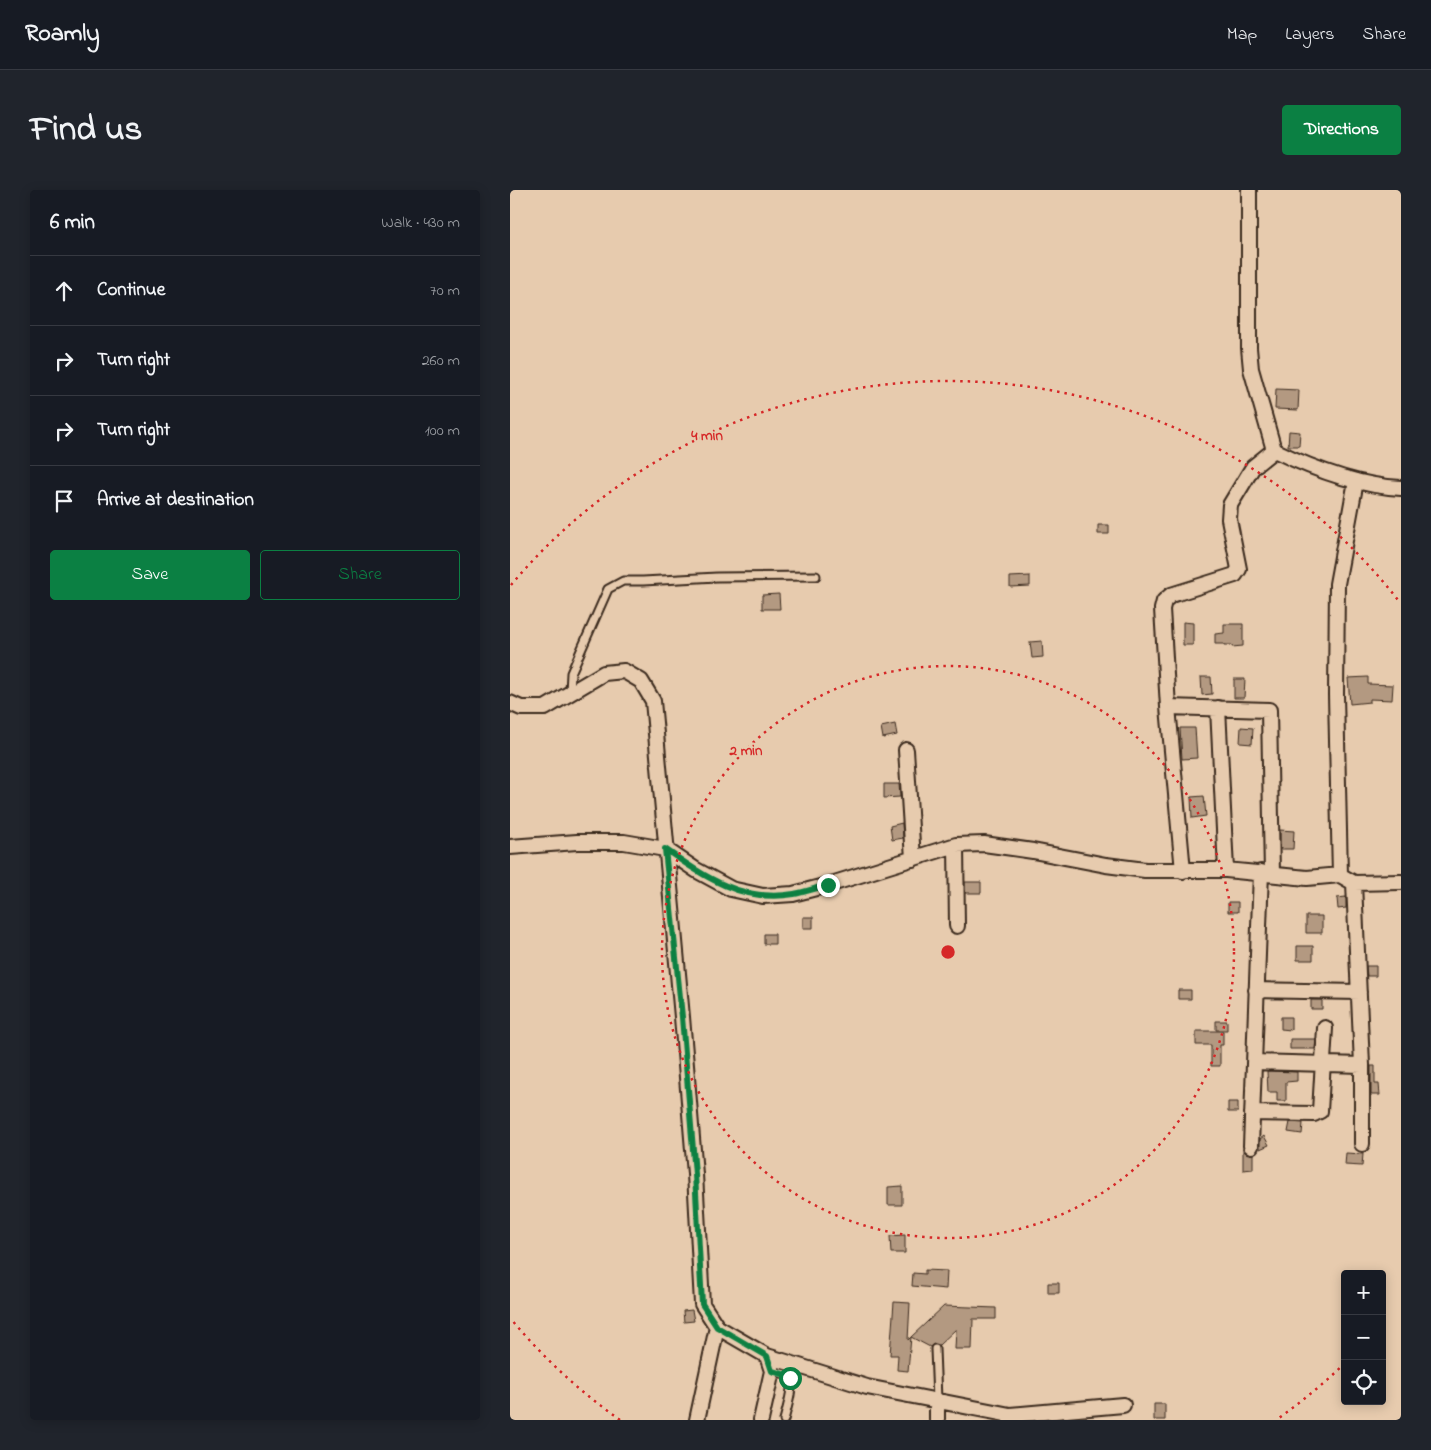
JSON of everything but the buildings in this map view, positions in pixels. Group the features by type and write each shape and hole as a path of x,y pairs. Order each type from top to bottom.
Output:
{"street":[{"path":"1249,190 1249,348 1251,369 1274,450"},
{"path":"1274,450 1356,481 1401,488"},
{"path":"1183,871 1168,707 1162,608 1164,601 1171,595 1235,575 1238,569 1229,519 1230,505 1253,467 1274,450"},
{"path":"1340,874 1336,695 1337,584 1356,481"},
{"path":"510,703 521,708 544,708 604,673 624,671 641,681 653,701 665,849 683,1026 695,1174 702,1304 717,1327 767,1356 867,1387 937,1400 1010,1417 1122,1406"},
{"path":"1168,707 1269,710 1266,873 1256,990 1251,1146"},
{"path":"1218,708 1226,870"},
{"path":"906,750 913,859"},
{"path":"510,847 577,842 624,842 665,849 696,870 731,889 763,896 793,894 956,845 984,844 1145,870 1226,870 1308,878 1340,874 1354,883 1401,882"},
{"path":"956,845 957,926"},
{"path":"1354,883 1362,1065 1362,1144"},
{"path":"1256,990 1359,992"},
{"path":"1252,1113 1317,1114 1320,1111 1325,1028"},
{"path":"1254,1062 1362,1065"},
{"path":"697,1420 717,1327"},
{"path":"762,1420 772,1371 767,1356"},
{"path":"937,1400 937,1420"}],"lane":[{"path":"570,692 571,673 608,589 623,581 643,582 717,577 816,576"},
{"path":"936,1349 937,1400"},
{"path":"772,1371 786,1375 790,1378 792,1385 784,1420"}],"route":[{"path":"790,1378 772,1371 767,1356 717,1327 702,1304 695,1174 665,849 696,870 731,889 763,896 793,894 828,885"}]}
